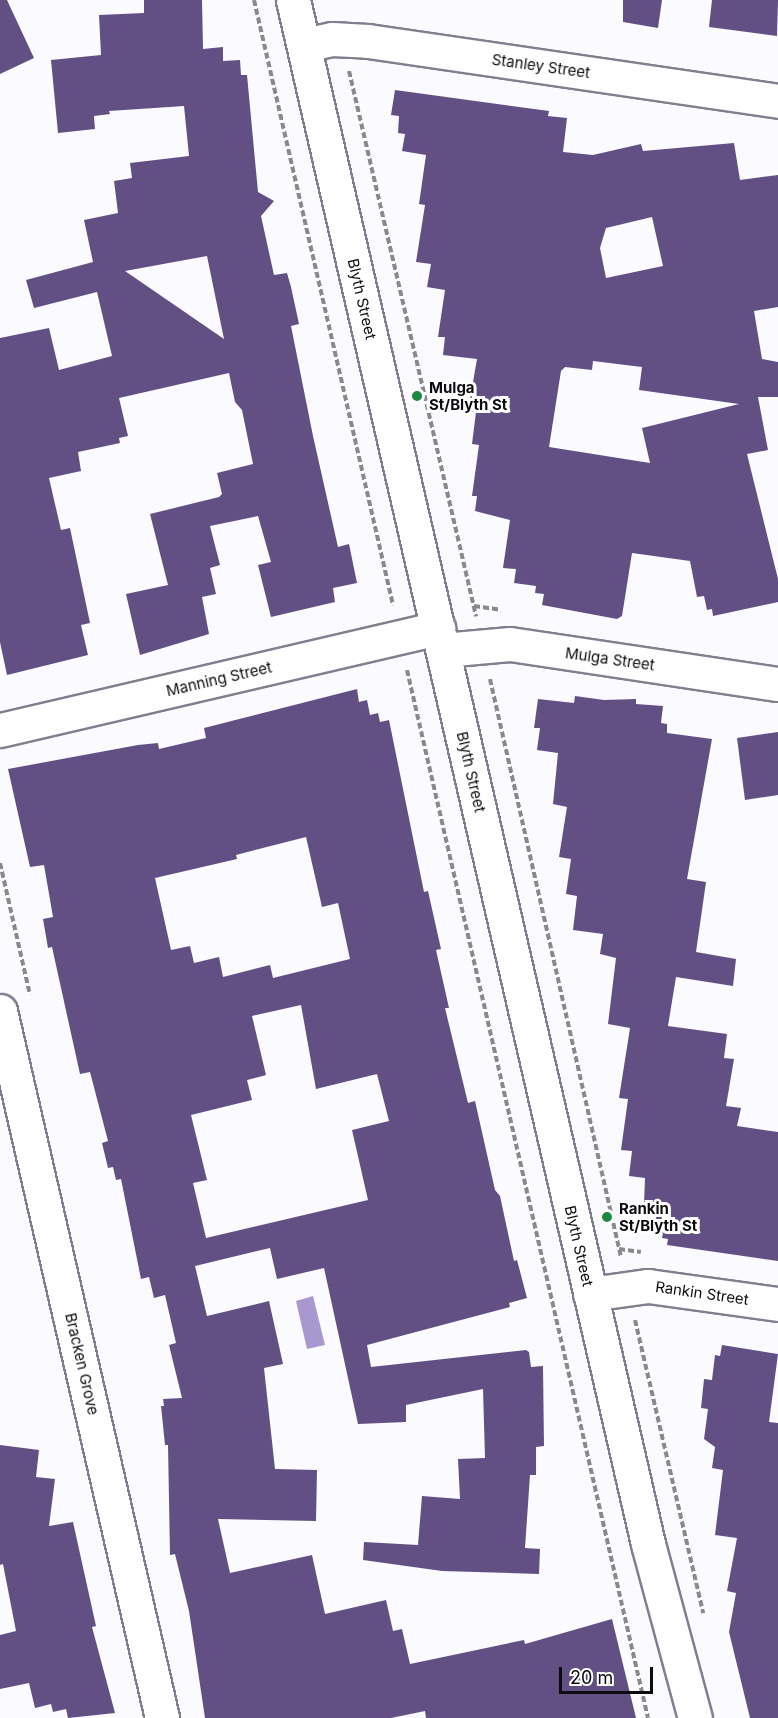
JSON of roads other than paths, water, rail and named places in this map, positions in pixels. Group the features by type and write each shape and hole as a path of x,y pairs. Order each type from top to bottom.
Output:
{"street":[{"name":"Blyth Street","path":"293,0 648,1544 695,1718"},
{"name":"Stanley Street","path":"304,45 342,39 778,101"},
{"name":"Mulga Street","path":"440,639 510,644 778,684"},
{"name":"Manning Street","path":"0,730 440,639"},
{"name":"Bracken Grove","path":"0,1011 162,1718"},
{"name":"Rankin Street","path":"590,1294 629,1288 665,1287 778,1304"},
{"name":"Blyth Street","path":"648,1544 659,1659 672,1718"}],"place":[{"name":"Mulga St/Blyth St","path":"417,396"},
{"name":"Rankin St/Blyth St","path":"607,1217"}]}
